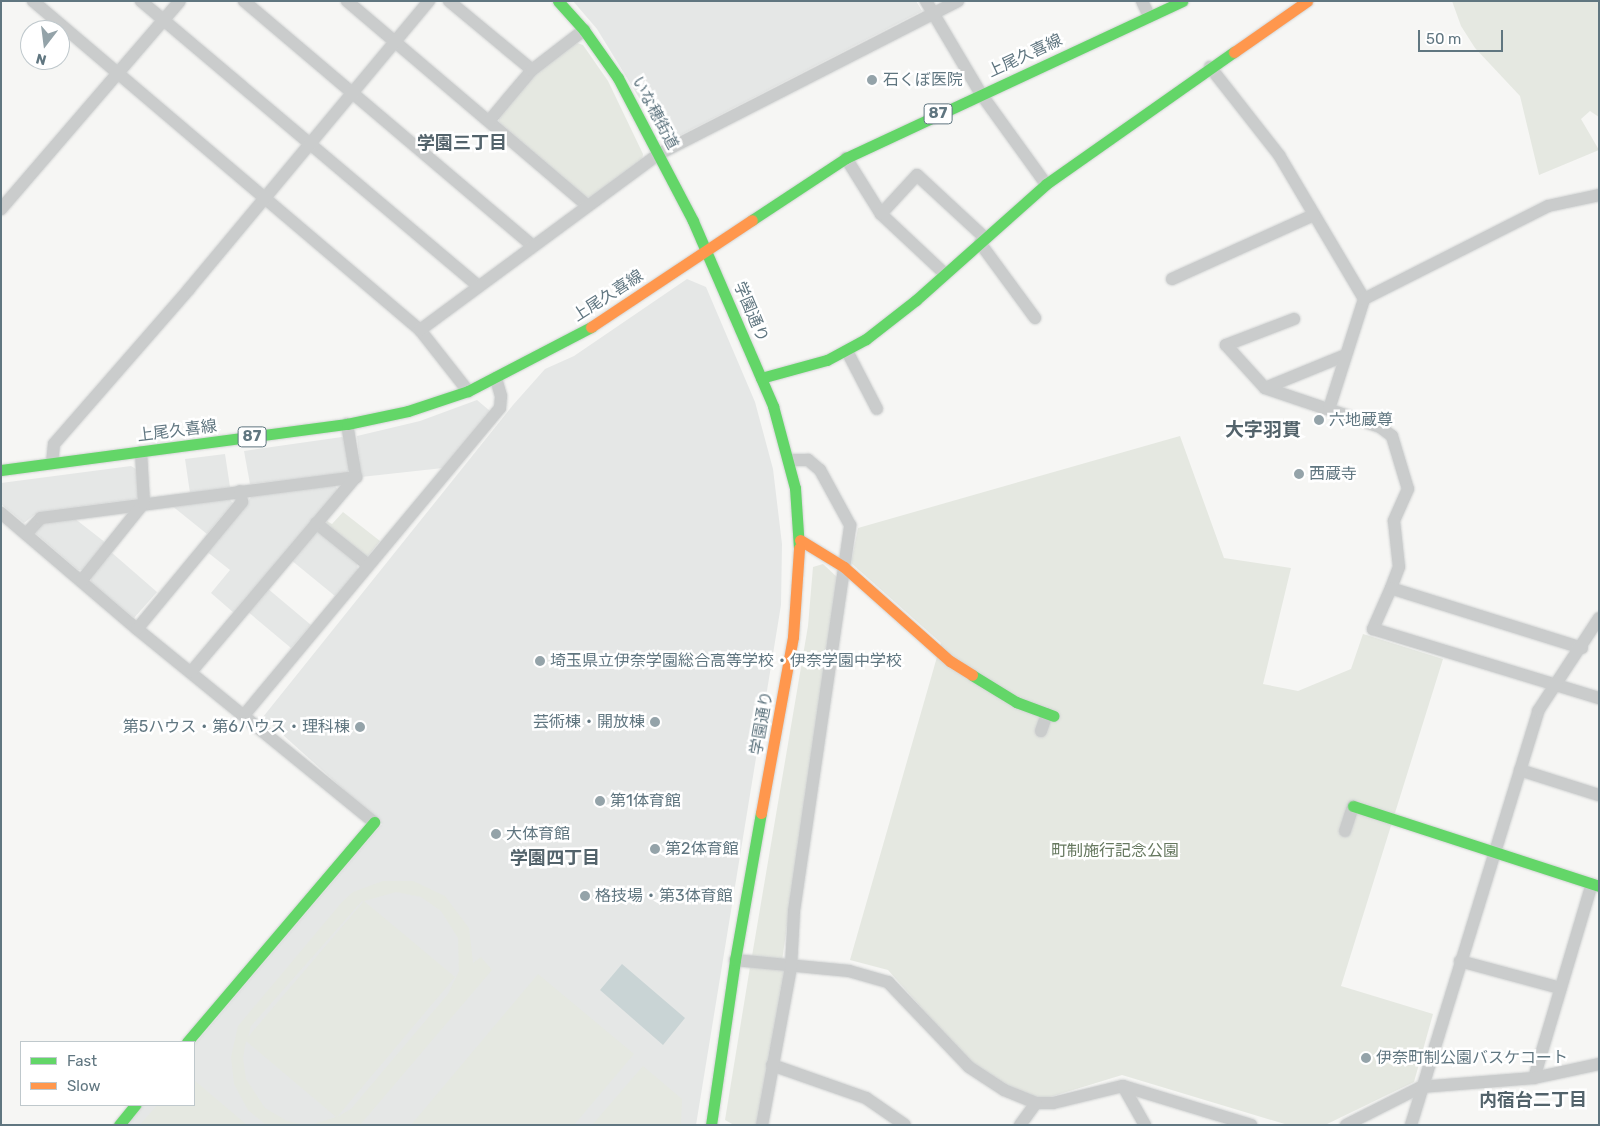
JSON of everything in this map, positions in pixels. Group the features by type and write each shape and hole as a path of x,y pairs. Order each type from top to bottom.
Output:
{"street":[{"path":"33,1 420,330 468,391"},
{"path":"141,1 478,286"},
{"path":"1,209 180,1"},
{"path":"244,1 533,246"},
{"path":"347,1 588,206"},
{"path":"52,463 54,444 189,289 264,196 429,1"},
{"path":"449,1 532,70"},
{"name":"いな穂街道","path":"558,1 584,30 618,78 707,249"},
{"path":"926,1 981,94 1046,184"},
{"path":"420,330 659,154 958,1"},
{"path":"1142,1 1149,16"},
{"name":"上尾久喜線","path":"1,470 347,424 408,411 468,391 593,326 846,158 1182,1"},
{"path":"761,378 804,368 847,351 891,321 1046,184 1210,67 1307,1"},
{"path":"489,121 532,70 584,30"},
{"path":"1210,67 1279,155 1364,299"},
{"path":"846,158 881,214 945,274"},
{"path":"881,214 917,175 982,240 1035,318"},
{"path":"1329,409 1364,299 1548,206 1599,195"},
{"path":"1172,279 1314,215"},
{"name":"学園通り","path":"707,249 761,378 790,460 800,540 794,637 735,960 713,1124"},
{"path":"1294,319 1226,345 1265,388 1380,427 1392,436 1408,488 1394,521 1399,567 1392,588 1373,629 1599,698"},
{"path":"847,351 877,409"},
{"path":"1265,388 1346,355"},
{"path":"245,714 367,564 500,408 502,400 496,378"},
{"path":"347,424 356,477"},
{"path":"82,580 144,503 141,452"},
{"path":"762,1125 772,1064 792,967 794,911 850,525 840,503 820,470 808,460 790,460"},
{"path":"26,534 40,518 356,477"},
{"path":"191,672 356,477"},
{"path":"137,629 242,502 240,491"},
{"path":"1,512 137,629 245,714 374,822 188,1041"},
{"path":"316,523 367,564"},
{"path":"800,540 844,568 950,660 1016,702 1050,715 1042,731"},
{"path":"1392,588 1582,648"},
{"path":"1411,1125 1421,1087 1538,711 1553,684 1582,648 1599,618"},
{"path":"1520,770 1599,795"},
{"path":"1345,831 1353,806 1494,854 1595,885 1560,988 1534,1078"},
{"path":"735,960 849,971 888,982 969,1067 1004,1090 1036,1103 1053,1103 1123,1086 1251,1125"},
{"path":"1460,961 1560,988"},
{"path":"772,1064 866,1098 905,1125"},
{"path":"1346,1125 1421,1087 1534,1078 1599,1064"},
{"path":"1123,1086 1145,1125"},
{"path":"1020,1125 1036,1103"},
{"path":"119,1125 134,1106"}],"shaded area":[{"path":"573,1 916,1 922,11 669,141 665,140 597,29"},
{"name":"埼玉県立伊奈学園総合高等学校・伊奈学園中学校","path":"687,279 706,287 755,402 773,469 782,544 781,605 696,1125 126,1125 142,1106 195,1106 195,1044 382,824 263,717 513,405 545,369 574,356"},
{"path":"477,400 490,411 443,468 361,477 357,436 420,421"},
{"path":"342,437 347,440 350,468 347,473 250,484 244,451"},
{"path":"225,454 230,487 190,493 185,459"},
{"path":"131,466 136,469 140,496 136,499 38,512 24,523 1,504 1,483"},
{"path":"334,484 338,490 234,613 211,593 230,570 206,551 252,496"},
{"path":"228,498 233,503 207,534 171,505"},
{"path":"74,518 106,543 84,570 78,570 34,532 43,522"},
{"path":"318,531 357,563 358,570 335,596 291,560"},
{"path":"111,552 157,592 134,618 91,582 91,576"},
{"path":"267,588 311,625 291,648 247,611"},
{"path":"622,964 685,1018 663,1045 600,990"}],"green space":[{"path":"1452,1 1599,1 1599,117 1590,111 1581,119 1599,150 1539,175 1520,96 1475,48 1461,26"},
{"path":"577,43 583,45 608,81 643,154 642,161 592,198 585,197 499,122 499,117 536,71"},
{"name":"町制施行記念公園","path":"1180,436 1224,558 1291,568 1263,684 1298,691 1351,669 1363,634 1443,659 1341,986 1433,1014 1414,1082 1325,1125 1288,1125 1122,1075 1047,1098 1032,1096 1007,1085 967,1059 888,970 850,960 941,643 851,563 858,528"},
{"path":"343,512 380,541 368,556 363,557 326,525 327,521 332,524"},
{"path":"823,564 837,577 782,961 752,956 808,626 813,567"},
{"path":"383,881 413,881 445,896 469,928 473,963 481,957 492,970 360,1125 266,1125 248,1110 234,1084 231,1057 238,1026 342,902 353,892","holes":["396,892 421,897 441,911 458,938 459,971 448,994 351,1109 337,1117 455,977 364,901","363,902 248,1037 251,1026","246,1041 336,1117 314,1124 301,1124 287,1121 265,1108 246,1079 243,1058"]},
{"path":"750,967 784,971 756,1125 734,1125 725,1120"},
{"path":"538,974 634,1054 574,1125 411,1125"},
{"path":"643,1066 682,1099 681,1125 592,1125"},
{"path":"195,1081 247,1125 140,1125 156,1106 195,1106"}],"traffic: fast":[{"path":"558,1 584,30 618,78 693,221 773,406 795,488 799,548"},
{"path":"752,220 846,158 1182,1"},
{"path":"761,378 827,360 866,339 916,300 1046,184 1234,52"},
{"path":"1,470 347,424 408,411 468,391 591,327"},
{"path":"972,675 1016,702 1054,716"},
{"path":"1353,806 1599,886"},
{"path":"711,1125 735,960 761,813"},
{"path":"188,1041 374,822"},
{"path":"119,1125 134,1106"}],"traffic: slow":[{"path":"1234,52 1307,1"},
{"path":"591,327 752,220"},
{"path":"800,540 844,567 950,661 972,675"},
{"path":"761,813 793,637 799,548"}],"place":[{"name":"石くぼ医院","path":"872,80"},
{"name":"六地蔵尊","path":"1319,420"},
{"name":"西蔵寺","path":"1299,474"},
{"name":"埼玉県立伊奈学園総合高等学校・伊奈学園中学校","path":"540,661"},
{"name":"芸術棟・開放棟","path":"655,722"},
{"name":"第5ハウス・第6ハウス・理科棟","path":"360,727"},
{"name":"第1体育館","path":"600,801"},
{"name":"大体育館","path":"496,834"},
{"name":"第2体育館","path":"655,849"},
{"name":"格技場・第3体育館","path":"585,896"},
{"name":"伊奈町制公園バスケコート","path":"1366,1058"}],"district":[{"name":"学園三丁目","path":"462,143"},
{"name":"大字羽貫","path":"1263,430"},
{"name":"学園四丁目","path":"555,858"},
{"name":"内宿台二丁目","path":"1533,1100"}]}
